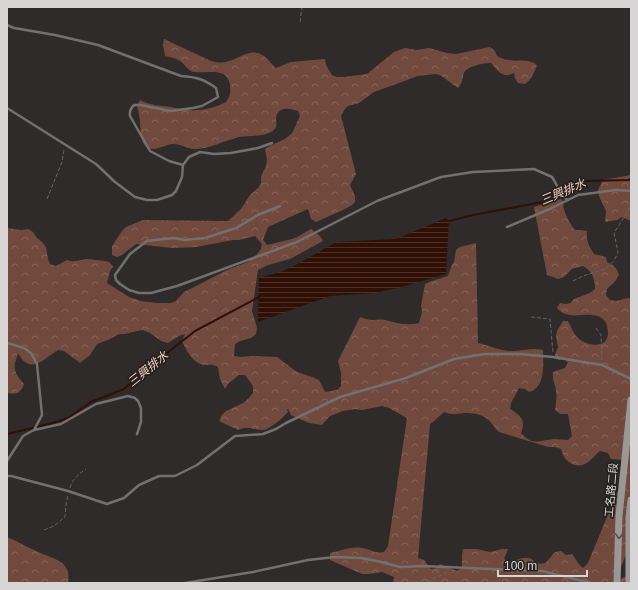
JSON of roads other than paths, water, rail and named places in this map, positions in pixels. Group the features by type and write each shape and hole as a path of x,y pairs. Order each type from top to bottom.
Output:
{"main road":[{"name":"工名路二段","path":"617,583 619,516 631,400"},
{"name":"工名路二段","path":"629,583 629,518 631,500"}],"lane":[{"path":"7,25 14,28 98,45 181,76 207,81 216,88 218,96 202,106 170,111 141,105 134,105 131,108 130,116 150,151 169,161 183,165"},
{"path":"7,108 96,164 115,182 135,197 147,200 157,200 172,195 176,191 182,176 183,165 189,157 200,152 214,154 231,153 258,148 272,143"},
{"path":"280,206 258,215 236,228 205,238 185,240 173,238 147,241 130,254 115,275 116,280 129,290 139,293 151,293 177,286 297,242 376,201 441,177 473,172 534,168 552,177 563,197 568,200"},
{"path":"507,227 578,195 616,190 631,192"},
{"path":"7,343 24,348 31,353 37,364 42,415 34,430"},
{"path":"7,476 68,491 107,504 124,498 139,485 159,476 175,476 197,465 235,436 263,434 340,397 406,378 454,360 485,354 520,354 554,357 602,365 631,379"},
{"path":"7,461 23,436 34,430 61,424 96,404 128,396 135,398 138,401 140,408 141,422 137,434"},
{"path":"185,583 253,572 308,560 335,557 361,558 400,567 422,566 542,571 590,583"}],"waterway":[{"name":"三興排水","path":"449,221 543,202 585,181 631,179"},
{"name":"三興排水","path":"7,434 68,418 91,402 124,389 195,331 259,297"}]}
